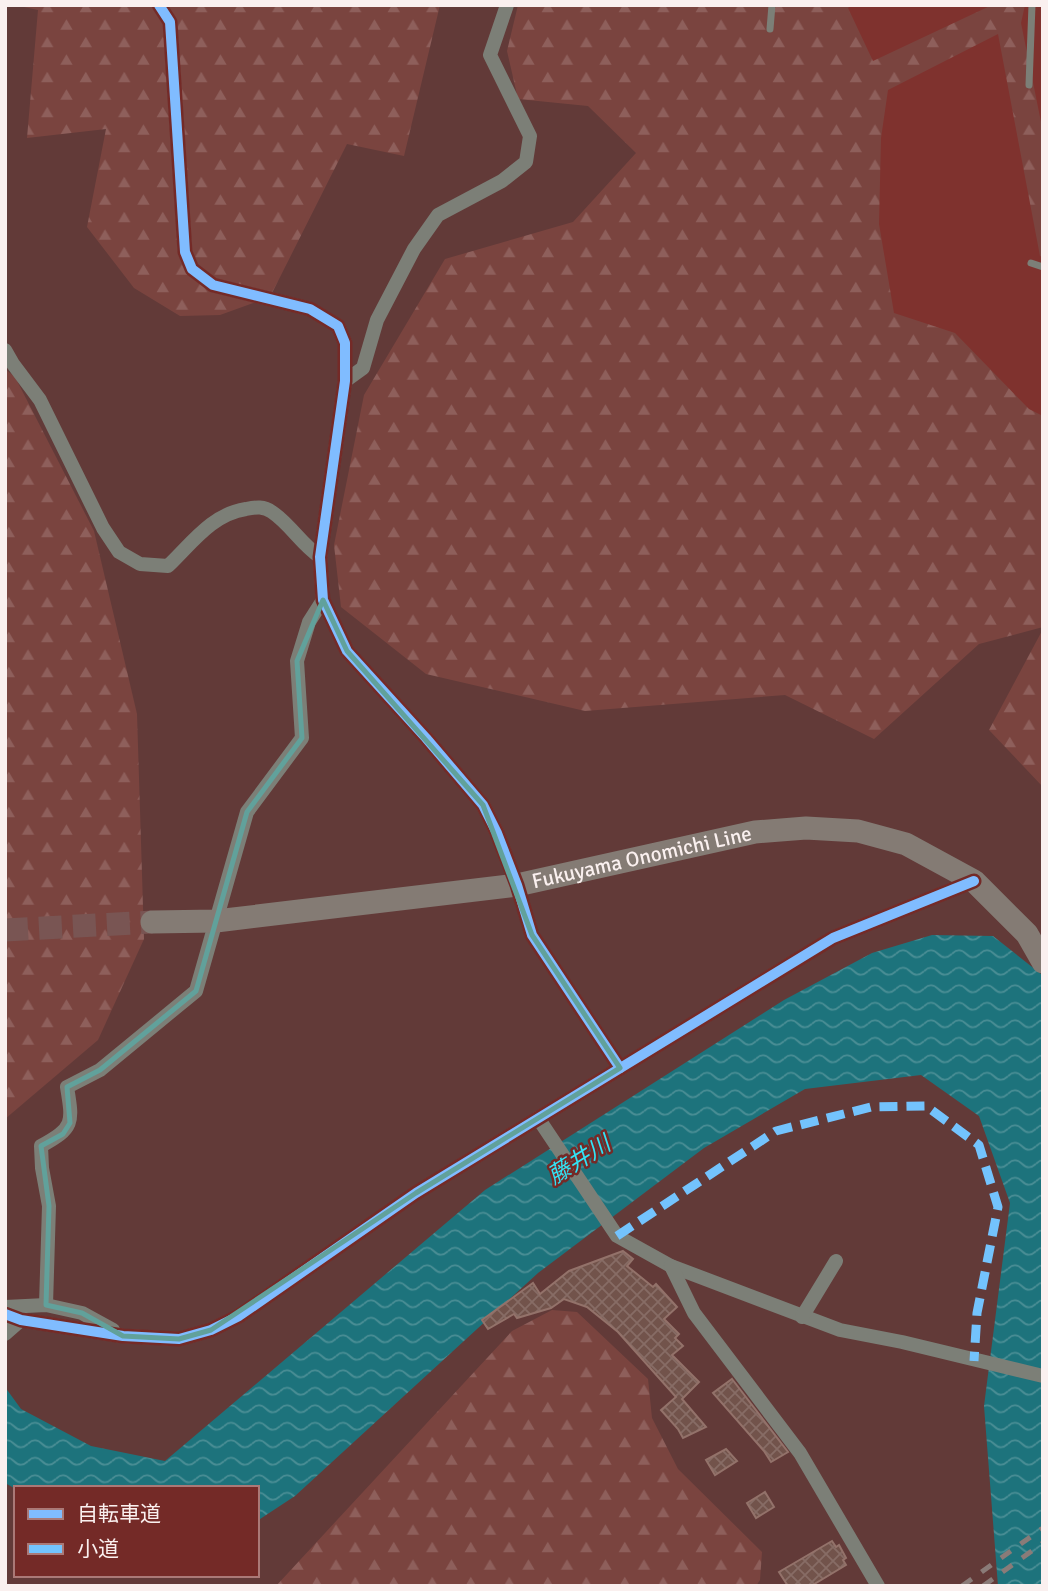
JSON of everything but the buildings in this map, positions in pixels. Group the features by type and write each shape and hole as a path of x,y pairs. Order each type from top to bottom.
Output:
{"main road":[{"name":"Fukuyama Onomichi Line","path":"152,922 216,921 517,885 755,832 806,828 858,831 906,844 974,881 1027,934 1043,962"}],"street":[{"path":"159,5 170,22 185,252 192,269 213,285 310,309 338,326 345,343 345,381 320,557 323,600 347,651 482,805 497,833 532,935 620,1068"},
{"path":"345,381 363,368 377,320 414,249 438,215 502,181 526,162 530,136 490,55 507,5"},
{"path":"5,349 40,400 103,528 119,552 140,565 169,566 214,520 235,510 262,507 273,512 306,547 320,557"},
{"path":"46,1305 49,1206 41,1146 63,1134 70,1123 67,1087 100,1070 196,991 247,812 303,738 297,660 309,622 323,600"},
{"path":"5,1314 21,1320 123,1336 179,1339 211,1331 239,1316 416,1193 541,1124 620,1068 833,937 974,881"},
{"path":"541,1124 617,1236 671,1266 840,1329 1043,1376"},
{"path":"802,1317 836,1261"},
{"path":"671,1266 694,1313 800,1453 878,1586"},
{"path":"5,1307 46,1305 82,1313 123,1336"},
{"path":"6,1333 21,1320"}],"lane":[{"path":"770,29 772,5"},
{"path":"1029,85 1032,5"},
{"path":"1031,262 1043,267"}],"highlighted area":[{"path":"323,600 347,651 483,805 532,935 620,1068 416,1193 211,1330 179,1339 123,1336 82,1313 46,1305 49,1206 41,1146 63,1134 70,1123 67,1087 100,1070 196,991 247,812 302,738 297,661"}],"shaded area":[{"path":"754,5 1043,5 1043,425 890,335"}],"green space":[{"path":"15,5 440,5 404,156 347,144 270,297 220,315 180,316 134,288 87,227 106,129 27,138 38,10"},
{"path":"518,5 851,5 848,8 873,61 992,5 1025,5 1021,23 1043,132 1043,257 1040,256 998,34 888,90 881,138 879,224 894,313 955,333 1029,409 1043,416 1043,627 979,644 874,739 785,695 585,711 426,674 341,607 334,545 364,395 445,259 573,222 636,153 588,106 518,99 507,51"},
{"path":"5,369 15,377 94,531 137,714 144,939 98,1040 5,1119"},
{"path":"1043,629 1043,787 989,730"},
{"path":"552,1310 577,1312 648,1379 652,1418 678,1469 762,1552 760,1580 756,1586 276,1586 512,1331"}],"water":[{"name":"藤井川","path":"932,935 993,936 1041,974 1043,980 1043,1586 998,1586 984,1406 1010,1203 979,1116 921,1075 805,1089 704,1148 538,1273 295,1496 259,1520 259,1486 14,1488 5,1483 5,1387 21,1409 91,1446 165,1461 485,1190 784,1000 872,953"}],"tunnel":[{"path":"5,930 152,922"}],"railway":[{"path":"962,1586 1043,1528"},
{"path":"983,1586 1043,1543"}],"marked path":[{"path":"617,1236 776,1131 871,1107 926,1106 979,1145 998,1207 977,1313 974,1361"}],"cycle path":[{"path":"159,5 170,22 185,252 192,269 213,285 310,309 338,326 345,343 345,381 320,557 323,600 347,651 483,805 517,885 532,935 620,1068"},
{"path":"5,1314 21,1320 123,1336 179,1339 211,1330 239,1316 416,1193 833,938 974,881"}]}
